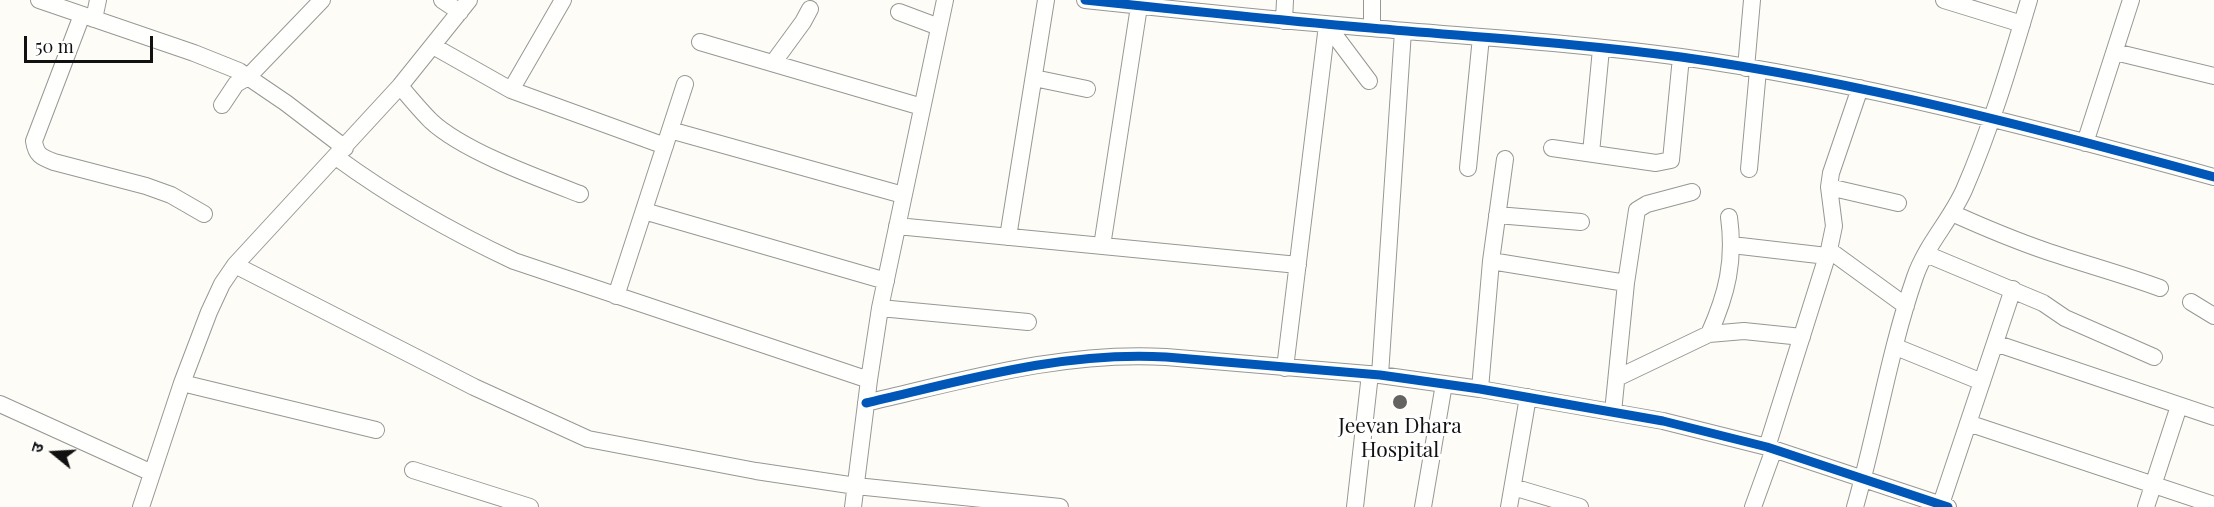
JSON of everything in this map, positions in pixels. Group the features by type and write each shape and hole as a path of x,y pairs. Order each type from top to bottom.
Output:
{"street":[{"path":"39,0 194,53 239,71 286,103 381,189 514,261 869,380"},
{"path":"98,0 88,17 33,141 35,152 54,162 146,186 171,195 204,214"},
{"path":"222,105 236,84 248,77 322,0"},
{"path":"141,507 182,383 222,284 235,265 400,86 464,6 442,0"},
{"path":"511,90 563,0"},
{"path":"853,507 880,308 945,0"},
{"path":"1008,237 1047,0"},
{"path":"1085,0 1140,3 1284,21 1481,37 1681,57 1860,88 2214,177"},
{"path":"1284,21 1285,0"},
{"path":"1372,0 1372,28"},
{"path":"1749,169 1752,0"},
{"path":"1944,0 2022,24"},
{"path":"1855,507 1916,275 1963,192 1992,120 2029,0"},
{"path":"2085,143 2131,0"},
{"path":"1102,246 1140,3"},
{"path":"773,63 810,9"},
{"path":"899,12 939,27"},
{"path":"1327,25 1369,81"},
{"path":"1285,368 1327,25"},
{"path":"1355,507 1375,374 1403,31"},
{"path":"1468,168 1481,37"},
{"path":"700,42 922,107"},
{"path":"433,46 511,90 665,146"},
{"path":"1591,153 1601,49"},
{"path":"2115,52 2214,76"},
{"path":"1552,148 1656,163 1666,163 1671,160 1681,57"},
{"path":"1034,78 1087,89"},
{"path":"616,296 685,84"},
{"path":"400,86 432,122 452,137 489,156 580,194"},
{"path":"1753,507 1828,253 1833,226 1829,187 1831,173 1860,88"},
{"path":"670,130 903,195"},
{"path":"1480,389 1491,261 1505,159"},
{"path":"1829,187 1898,203"},
{"path":"1613,412 1626,283 1637,210 1647,204 1692,192"},
{"path":"644,211 886,281"},
{"path":"1952,213 2004,237 2160,288"},
{"path":"1497,215 1581,222"},
{"path":"1709,334 1722,306 1730,276 1732,245 1729,217"},
{"path":"897,225 1298,265"},
{"path":"1732,245 1828,253 1906,306"},
{"path":"1926,254 2013,289 2043,303 2065,318 2154,357"},
{"path":"1491,261 1626,283"},
{"path":"235,265 474,387 588,439 756,471 856,486 1060,507"},
{"path":"866,403 1041,363 1100,356 1166,357 1375,374 1528,397 1699,428 1771,448 1943,506 2013,289"},
{"path":"2192,302 2214,316"},
{"path":"880,308 1028,322"},
{"path":"1617,378 1709,334 1744,331 1802,337"},
{"path":"1995,343 2214,417"},
{"path":"1896,347 1982,382"},
{"path":"182,383 375,430"},
{"path":"1423,507 1444,384"},
{"path":"1509,507 1528,397"},
{"path":"0,405 152,473"},
{"path":"2146,507 2180,406"},
{"path":"1968,423 2154,483 2214,505"},
{"path":"413,470 530,507"},
{"path":"1513,487 1580,507"}],"cycle path":[{"path":"1085,0 1300,22 1604,48 1748,67 1949,108 2214,177"},
{"path":"866,403 1014,369 1090,358 1166,357 1380,375 1480,389 1663,421 1767,447 1948,507"}],"place":[{"name":"Jeevan Dhara Hospital","path":"1400,402"}]}
